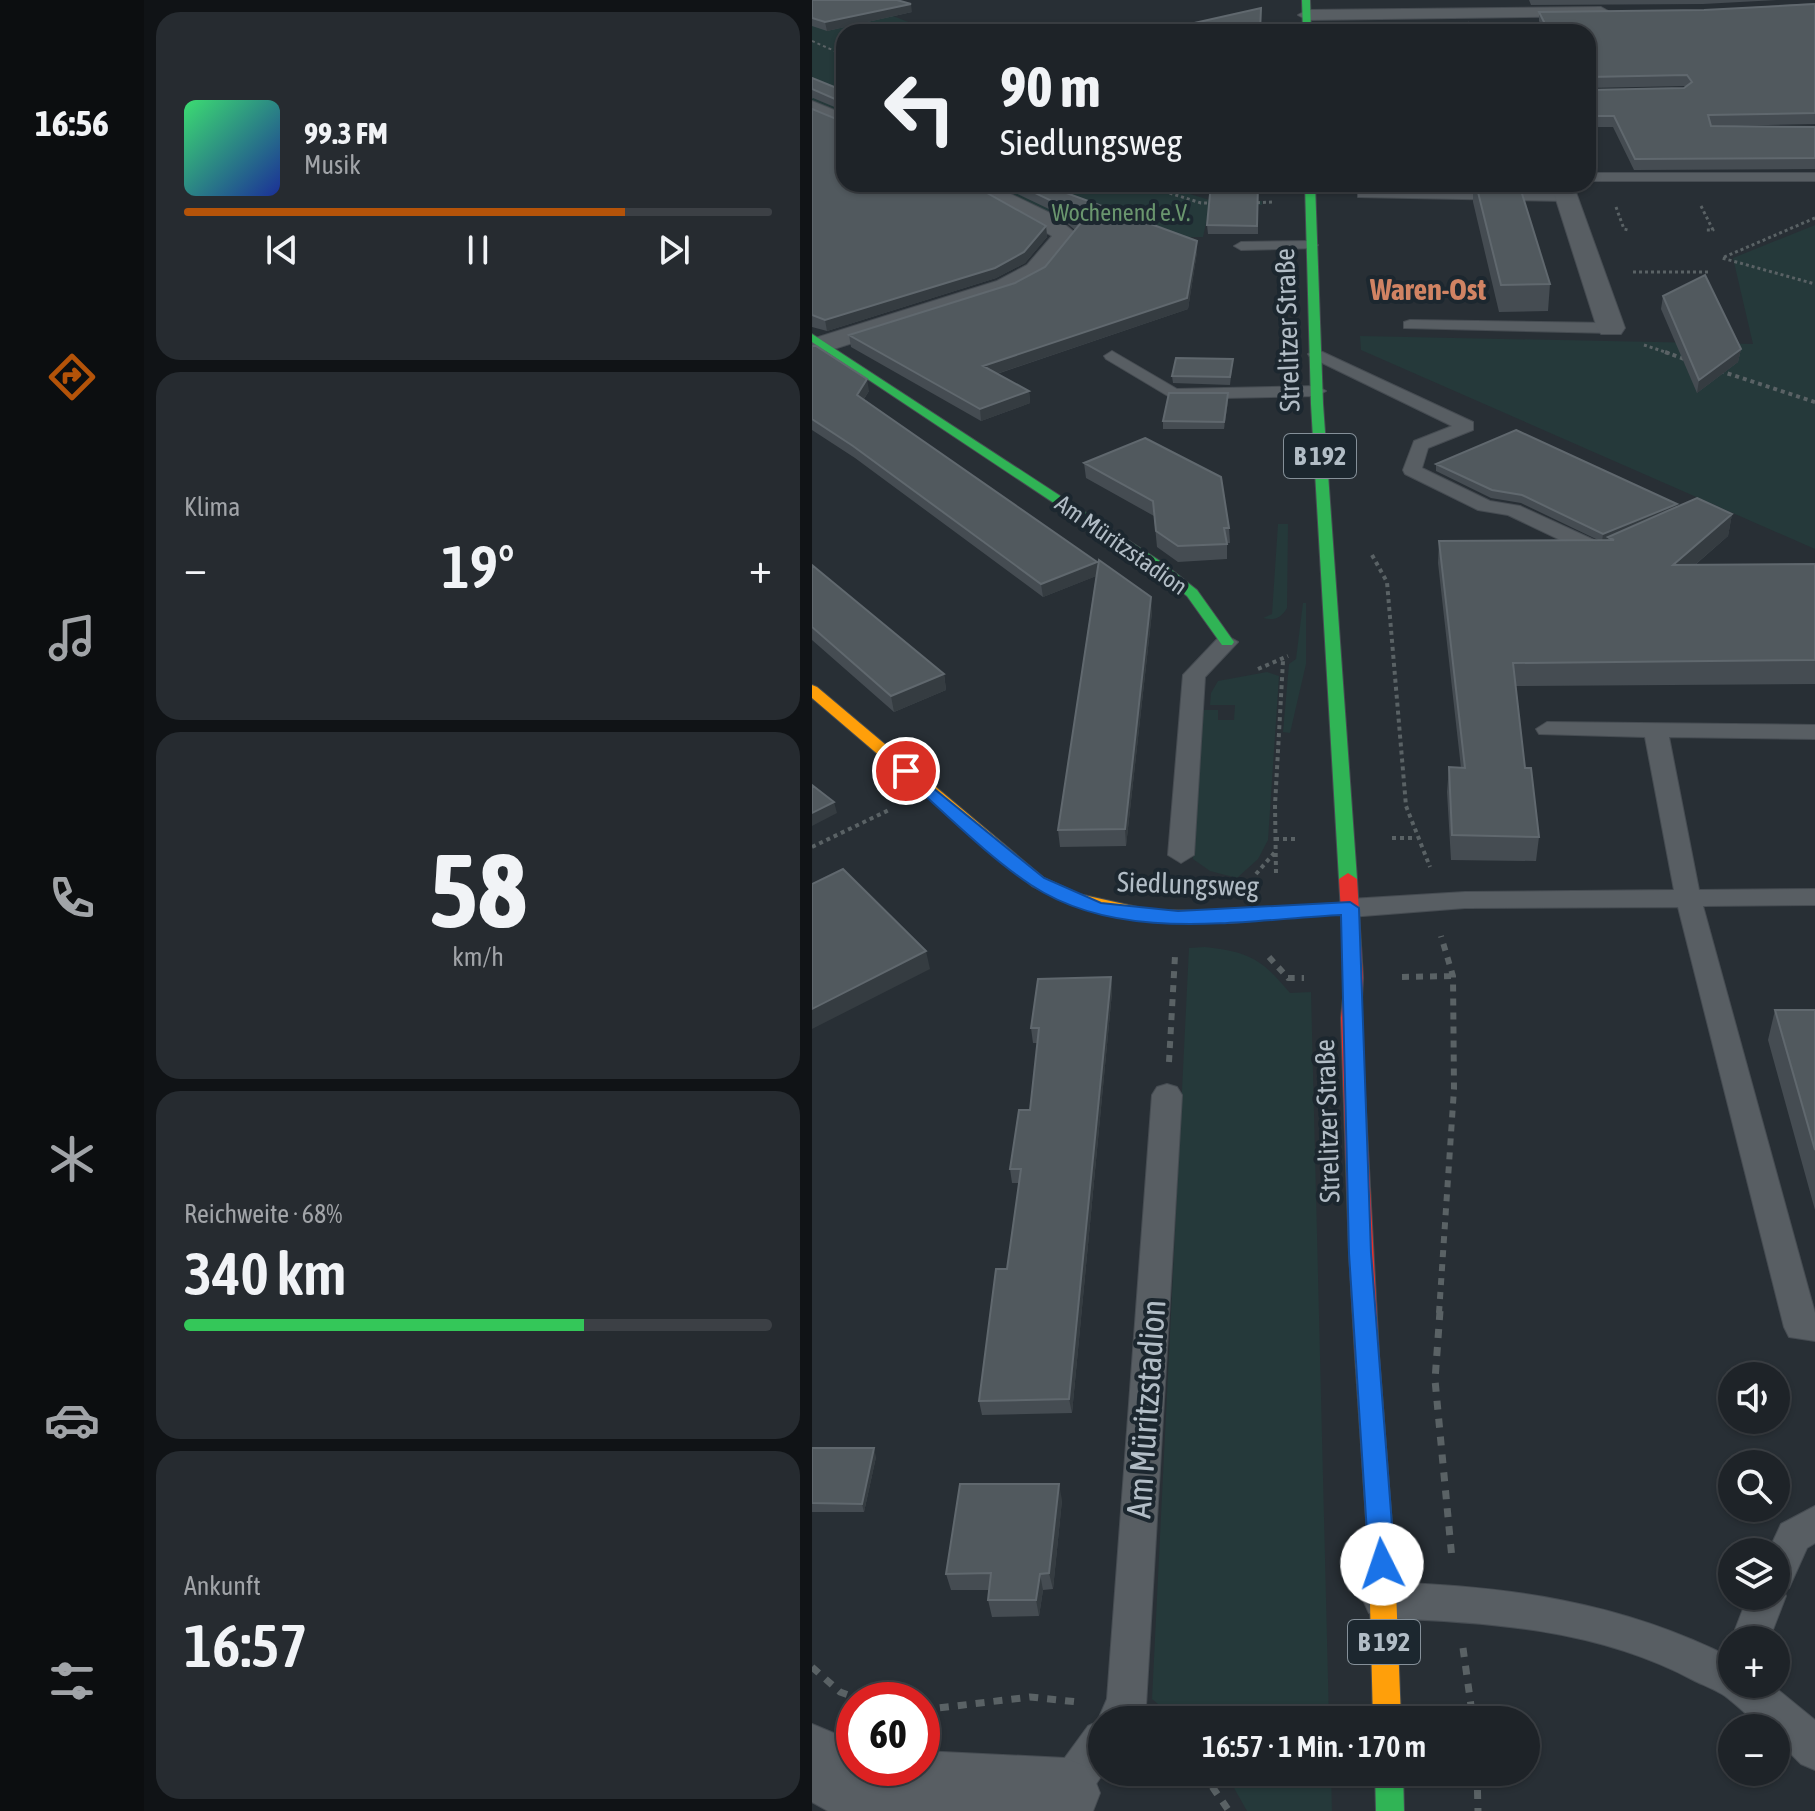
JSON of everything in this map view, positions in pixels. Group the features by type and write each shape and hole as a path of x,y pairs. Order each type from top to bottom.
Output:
{"main road":[{"name":"Strelitzer Straße","path":"1310,193 1317,391 1350,908 1360,1253 1386,1706"},
{"name":"Am Müritzstadion","path":"816,343 1158,566 1192,593 1227,642"},
{"name":"Siedlungsweg","path":"812,690 1038,882 1064,896 1120,914 1178,917 1350,908"},
{"path":"1389,1786 1390,1811"}],"street":[{"path":"1306,16 1416,19 1500,13 1626,12"},
{"path":"1500,13 1504,24"},
{"path":"812,107 836,118"},
{"path":"816,343 1006,286 1036,270 1066,235 1042,218 988,192"},
{"path":"1565,192 1611,328"},
{"path":"812,1758 842,1782 1083,1766"}],"lane":[{"path":"1596,177 1815,177"},
{"path":"1363,194 1464,192"},
{"path":"1241,246 1311,245"},
{"path":"1410,325 1611,328"},
{"path":"1316,354 1467,426 1420,445 1412,470 1485,506 1513,510 1601,552 1627,541"},
{"path":"1112,356 1173,394 1317,391"},
{"name":"Am Müritzstadion","path":"1181,855 1194,675 1227,642"},
{"path":"1547,729 1815,732"},
{"path":"1656,732 1688,897 1801,1327 1815,1327"},
{"path":"1350,908 1465,900 1815,897"},
{"name":"Am Müritzstadion","path":"1122,1706 1167,1095"},
{"path":"1790,1545 1794,1536 1815,1523"},
{"path":"1382,1600 1456,1601 1594,1620 1692,1656 1718,1671"},
{"path":"1757,1698 1797,1730 1815,1750"}],"path":[{"path":"812,41 836,52"},
{"path":"1166,192 1201,203 1214,203"},
{"path":"1240,203 1310,193"},
{"path":"1616,206 1624,229 1628,230"},
{"path":"1815,218 1722,258 1815,284"},
{"path":"1592,272 1711,272"},
{"path":"1611,328 1650,348 1695,363"},
{"path":"1710,368 1815,402"},
{"path":"1370,551 1387,582 1406,806 1416,838"},
{"path":"1275,839 1283,661"},
{"path":"812,847 930,791"},
{"path":"1167,1095 1178,917"},
{"path":"1277,962 1288,978"},
{"path":"1453,976 1452,1128 1435,1380 1456,1601 1471,1706"},
{"path":"812,1667 836,1688"},
{"path":"940,1708 1030,1697 1088,1707"},
{"path":"1212,1786 1229,1811"},
{"path":"1477,1786 1478,1811"}],"green space":[{"path":"812,0 852,0 914,24 836,24 836,114 812,103"},
{"name":"Wochenend e.V.","path":"1005,192 1183,192 1213,201 1262,201 1262,205 1210,205 1203,237 1144,238 1139,252"},
{"path":"1815,225 1815,549 1361,350 1360,336 1753,344 1733,258"},
{"path":"1278,524 1288,524 1287,608 1277,618 1267,619 1263,618 1272,614"},
{"path":"1303,603 1306,603 1306,664 1290,733 1283,732 1289,664 1296,659"},
{"path":"1267,672 1279,676 1268,840 1258,859 1237,878 1210,871 1193,859 1202,710 1218,710 1218,720 1234,720 1235,705 1210,705 1211,693 1218,681"},
{"path":"1205,947 1244,955 1271,972 1290,993 1311,992 1329,1706 1160,1706 1152,1699 1189,948"},
{"path":"1233,1786 1331,1786 1332,1811 1247,1811"}],"building":[{"path":"812,0 897,0 911,4 825,22 812,18"},
{"path":"1815,4 1815,113 1708,115 1711,126 1815,127 1815,158 1635,159 1614,116 1596,116 1596,90 1684,88 1692,82 1687,75 1596,77 1596,24 1545,24 1539,12 1704,10"},
{"path":"1261,8 1260,24 1190,24"},
{"path":"812,78 836,88 836,100 812,89"},
{"path":"812,109 836,119 836,192 985,192 1046,226 1024,252 995,268 825,320 812,315"},
{"path":"1033,192 1064,192 1197,241 1187,298 983,366 1029,391 980,409 849,335 1015,283 1045,267 1080,224 1050,200"},
{"path":"1210,192 1258,192 1257,226 1207,225"},
{"path":"1478,192 1521,192 1550,284 1501,285"},
{"path":"1705,275 1741,349 1699,380 1663,296"},
{"path":"812,346 867,379 857,395 1097,562 1041,584 812,419"},
{"path":"1176,358 1233,359 1230,377 1172,376"},
{"path":"1169,393 1228,393 1224,422 1163,421"},
{"path":"1516,430 1677,504 1603,534 1522,495 1492,490 1436,464"},
{"path":"1145,438 1221,477 1229,528 1224,528 1227,544 1178,546 1156,531 1153,501 1084,463"},
{"path":"1697,498 1732,514 1673,565 1815,564 1815,660 1513,663 1525,768 1531,768 1539,837 1452,835 1449,767 1465,768 1439,541 1614,540 1608,537"},
{"path":"1099,560 1151,597 1125,829 1058,830"},
{"path":"812,565 944,674 891,696 812,627"},
{"path":"812,785 834,802 812,813"},
{"path":"843,869 926,951 812,1009 812,884"},
{"path":"1111,977 1069,1399 979,1401 996,1269 1007,1269 1021,1169 1010,1169 1019,1110 1030,1110 1039,1028 1031,1028 1038,979"},
{"path":"1775,1010 1815,1010 1815,1150"},
{"path":"812,1448 874,1448 862,1504 812,1503"},
{"path":"960,1484 1059,1484 1049,1573 1040,1574 1036,1600 988,1600 991,1573 946,1574"}],"traffic: fast":[{"path":"1306,0 1307,24"},
{"path":"1310,192 1317,404 1348,879"},
{"path":"812,337 1158,566 1192,593 1227,642"},
{"path":"1154,916 1230,917 1350,908"},
{"path":"1389,1786 1390,1811"}],"traffic: slow":[{"path":"812,690 1038,882 1074,899 1154,916"},
{"path":"1367,1355 1382,1564 1387,1706"}],"traffic: jam":[{"path":"1348,879 1354,978 1351,1018 1360,1253 1367,1355"}],"district":[{"name":"Waren-Ost","path":"1428,290"}],"route":[{"path":"906,771 1038,882 1095,908 1154,917 1237,917 1350,908 1355,997 1351,1018 1360,1253 1382,1564"}]}
